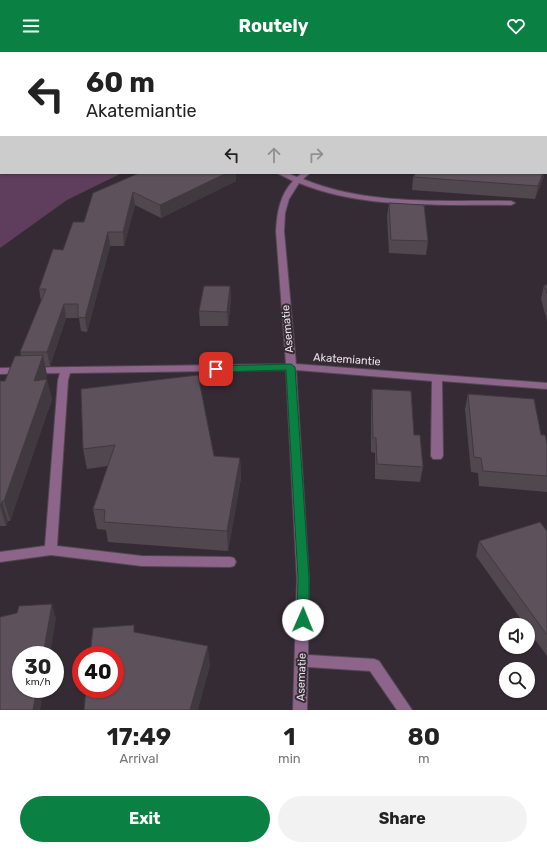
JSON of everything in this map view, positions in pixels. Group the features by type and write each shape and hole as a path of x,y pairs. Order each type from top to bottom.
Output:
{"street":[{"path":"283,174 296,180 351,195 412,200 511,203"},
{"name":"Asematie","path":"300,710 303,578 291,367 280,231 281,212 286,195 296,180 305,174"},
{"name":"Akatemiantie","path":"0,371 291,367 547,386"},
{"path":"51,550 63,380 66,370"},
{"path":"437,377 437,456"},
{"path":"0,557 51,550 142,561 230,562"},
{"path":"302,661 374,665 406,710"}],"shaded area":[{"path":"0,174 120,174 67,200 0,248"}],"building":[{"path":"137,174 225,174 160,205 133,192 123,232 108,232 85,318 78,317 78,304 64,304 47,352 20,352 46,289 39,289 53,249 63,250 73,222 84,222 93,193"},
{"path":"415,174 543,174 538,186 413,177"},
{"path":"389,203 424,205 428,241 391,240"},
{"path":"544,285 547,285 547,294"},
{"path":"204,286 230,286 227,312 199,311"},
{"path":"43,355 34,381 47,379 4,501 2,501 0,506 0,381 5,381 15,356"},
{"path":"198,375 214,456 240,458 227,531 104,522 105,510 93,509 115,445 83,449 81,389"},
{"path":"372,389 411,391 414,435 420,435 423,467 377,464 376,438 373,438"},
{"path":"468,394 534,399 541,435 545,435 547,444 547,476 483,471 481,458 474,457"},
{"path":"540,522 547,531 547,635 535,618 479,541"},
{"path":"52,604 45,646 12,646 12,698 35,698 33,710 0,710 0,617 17,613 19,606"},
{"path":"134,625 134,632 208,646 190,710 84,710 85,698 124,698 124,646 91,646 93,628"}],"route":[{"path":"216,369 291,367 303,578 303,620"}]}
